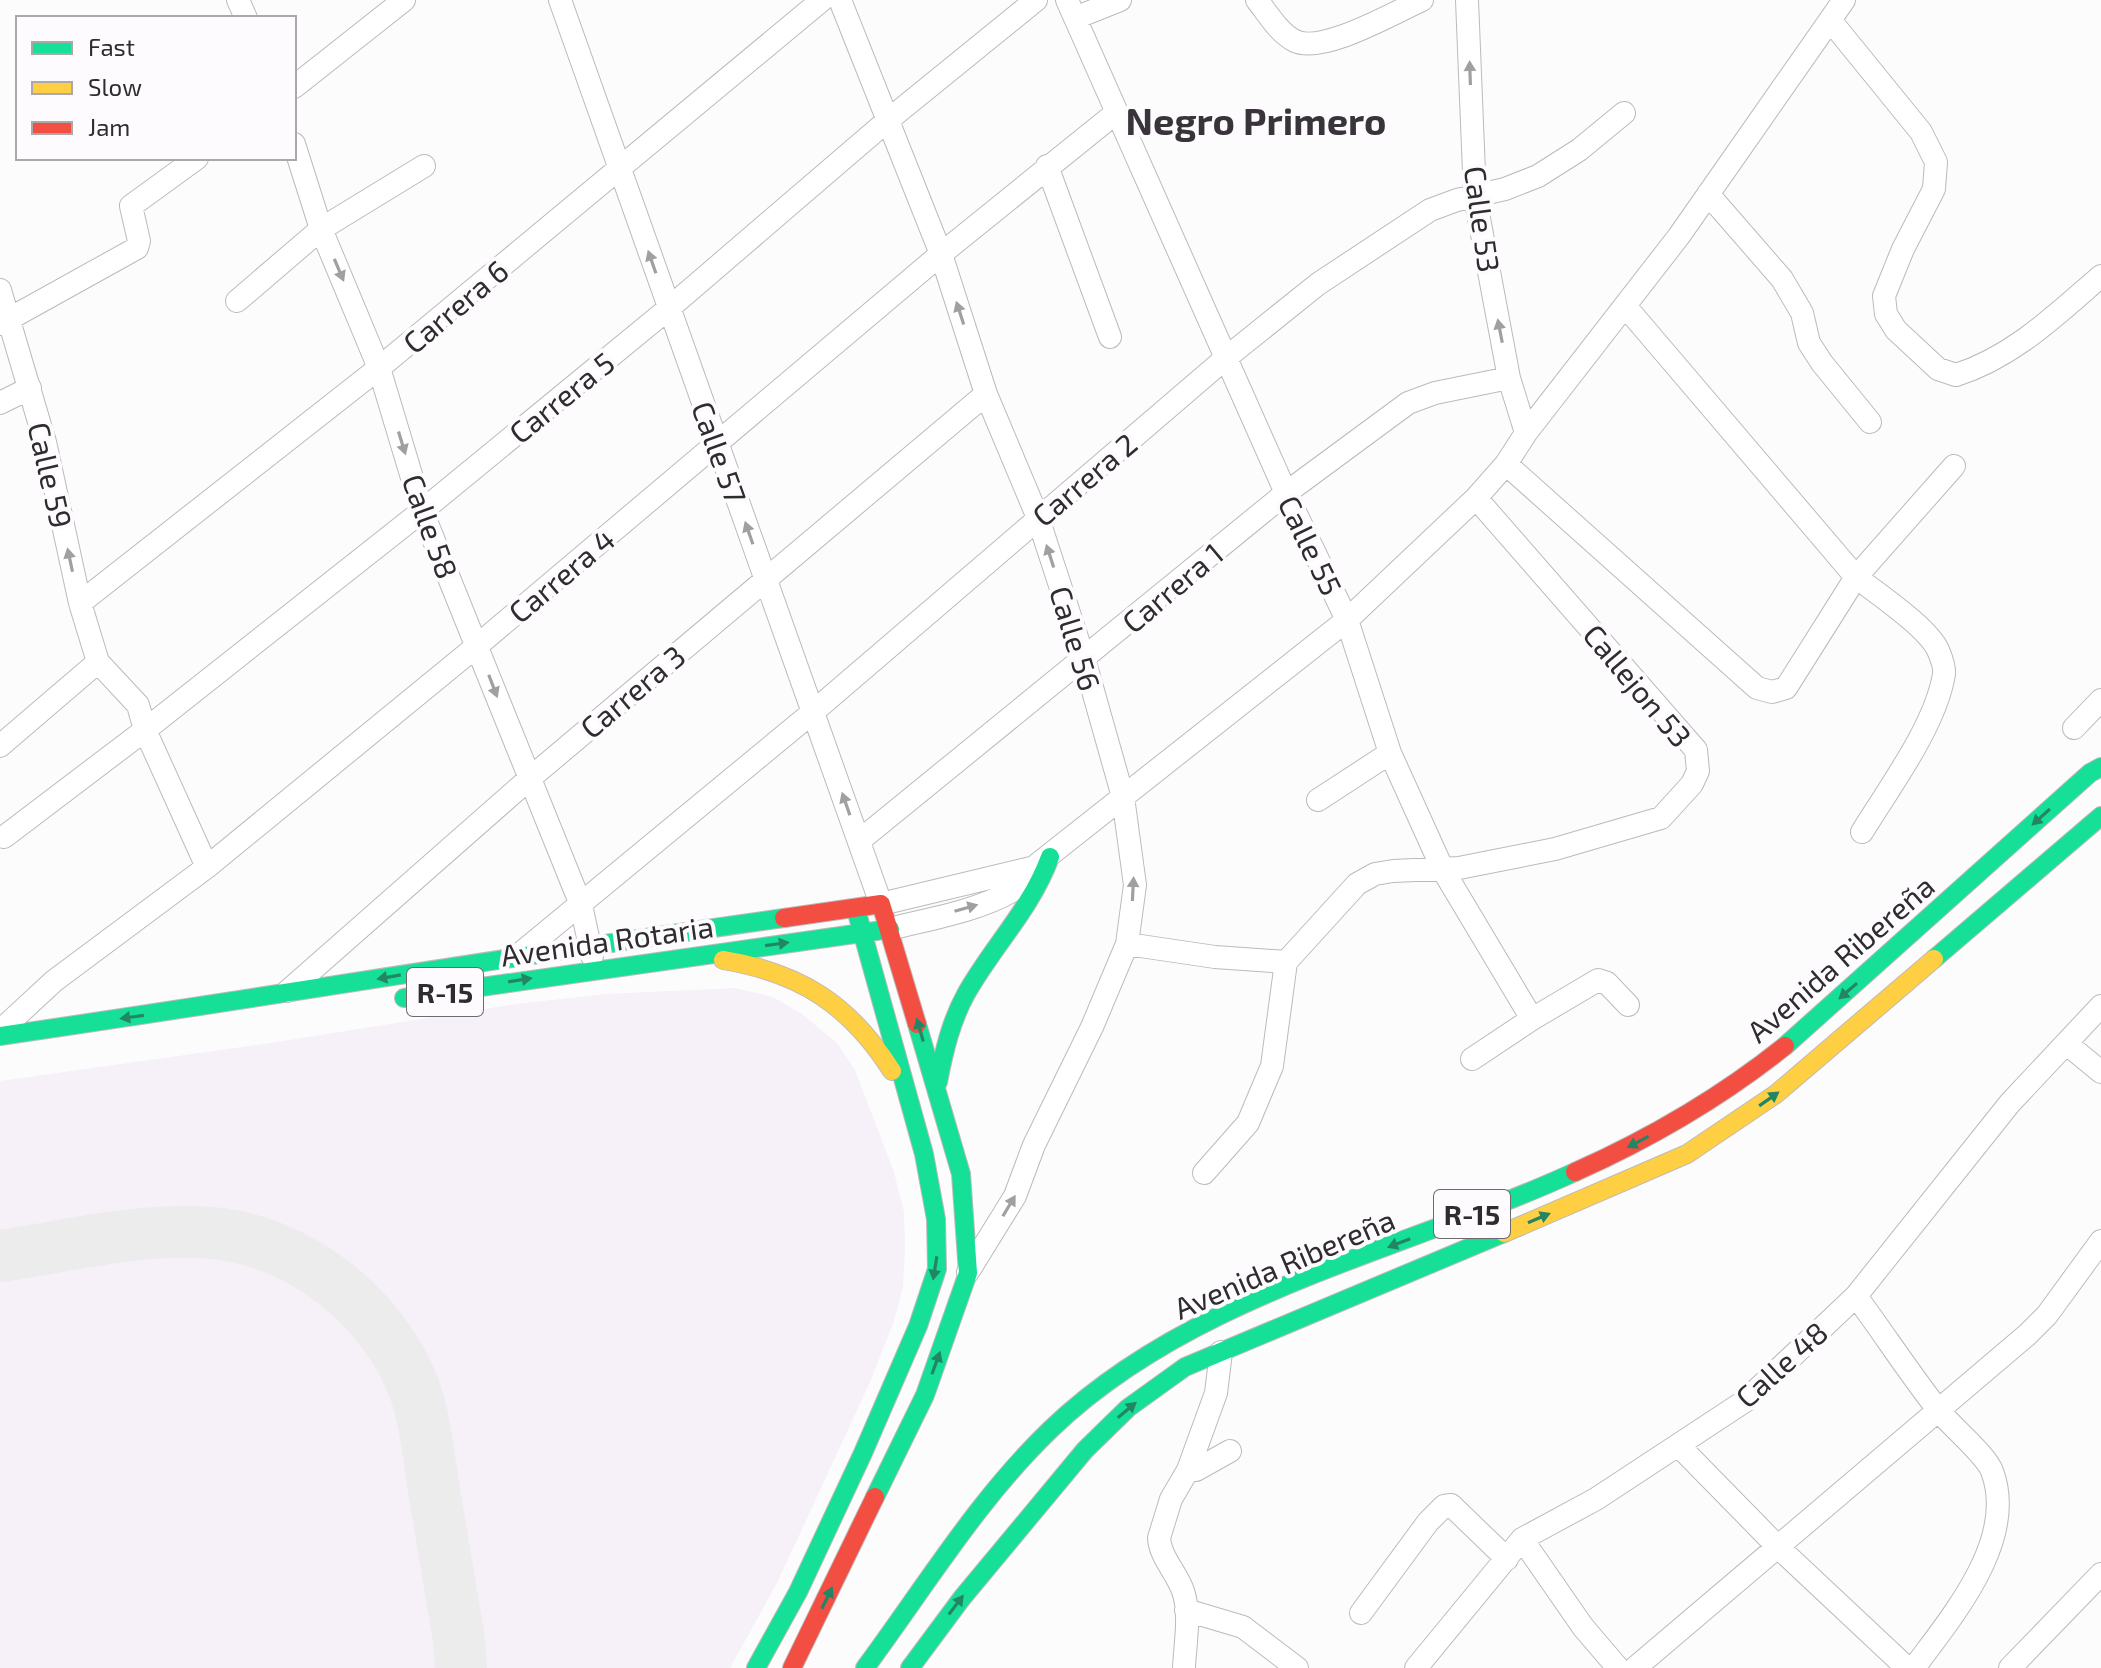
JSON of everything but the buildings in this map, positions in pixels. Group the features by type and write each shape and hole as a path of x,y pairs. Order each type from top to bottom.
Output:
{"main road":[{"name":"Avenida Ribereña","path":"865,1668 975,1517 1051,1429 1101,1388 1150,1354 1220,1316 1585,1170 1692,1113 1765,1061 1822,1014 2090,773 2101,767"},
{"name":"Avenida Ribereña","path":"910,1668 962,1598 1085,1450 1128,1408 1185,1367 1687,1154 1776,1094 2101,816"},
{"path":"936,1090 948,1030 975,979 1012,931 1042,881 1040,863"},
{"name":"Avenida Rotaria","path":"0,1034 284,995 518,955 881,904"},
{"path":"792,1668 925,1395 968,1273 961,1174 881,904"},
{"path":"756,1668 798,1592 863,1453 918,1326 937,1269 936,1219 912,1110 856,908"},
{"name":"Avenida Rotaria","path":"393,1000 890,929"},
{"path":"679,958 742,962 814,988 839,1005 862,1028 882,1054 912,1110"}],"street":[{"path":"296,85 404,0"},
{"name":"Calle 57","path":"560,0 881,904"},
{"name":"Carrera 6","path":"80,603 379,368 822,0"},
{"name":"Calle 56","path":"840,0 941,254 986,394 1038,518 1084,659 1123,797 1135,885 1127,944 1092,1027 1034,1145 1015,1196 968,1273"},
{"name":"Carrera 5","path":"4,837 422,511 1036,0"},
{"path":"1071,9 1120,0"},
{"path":"1257,0 1281,30 1292,40 1306,45 1331,40 1422,0"},
{"name":"Calle 53","path":"1467,0 1475,197 1509,378 1526,433"},
{"path":"890,929 977,905 1010,892 1040,863 1347,620 1476,498 1506,464 1526,433 1626,307 1844,0"},
{"name":"Calle 55","path":"1071,9 1286,493 1347,620 1390,753 1443,870 1532,1019"},
{"path":"1830,20 1921,132 1936,162 1934,189 1903,249 1884,296 1886,314 1896,330 1938,369 1956,375 1999,359 2101,276"},
{"name":"Carrera 4","path":"0,1034 54,981 207,867 478,645 1047,166 1117,112"},
{"name":"Carrera 2","path":"518,955 813,712 1227,357 1318,284 1430,210 1538,176 1579,150 1624,113"},
{"name":"Calle 58","path":"296,150 321,229 379,368 422,511 581,905 595,969"},
{"path":"5,322 137,248 139,241 131,206 194,160"},
{"path":"237,301 321,229 424,166"},
{"path":"1047,166 1110,337"},
{"path":"1708,194 1782,279 1802,313 1809,343 1870,422"},
{"name":"Calle 59","path":"0,290 5,322 30,388 45,442 80,603 98,662"},
{"path":"1626,307 1856,577 1925,633 1937,648 1945,670 1937,699 1914,747 1862,832"},
{"name":"Carrera 1","path":"859,841 1286,493 1408,403 1435,393 1509,378"},
{"path":"0,403 30,388"},
{"name":"Carrera 3","path":"284,995 529,779 765,577 986,394"},
{"path":"1506,464 1757,688 1772,692 1786,688 1856,577 1954,466"},
{"name":"Callejon 53","path":"1286,962 1357,884 1375,874 1443,870 1555,849 1661,818 1692,784 1698,771 1696,750 1476,498"},
{"path":"0,746 98,662 138,705 145,730 207,867"},
{"path":"2074,728 2101,700"},
{"path":"1318,800 1390,753"},
{"path":"881,904 1040,863"},
{"path":"1127,944 1215,957 1286,962 1272,1066 1248,1123 1204,1173"},
{"path":"1472,1059 1598,980 1607,983 1628,1005"},
{"name":"Calle 48","path":"1416,1668 1522,1539 1596,1499 1745,1401 1856,1296 2010,1103 2101,1006"},
{"path":"2067,1044 2101,1072"},
{"path":"1635,1668 2027,1335 2047,1315 2101,1241"},
{"path":"1856,1296 1939,1411 1991,1468 1998,1506 1997,1527 1966,1598 1914,1668"},
{"path":"1184,1668 1185,1595 1159,1538 1171,1499 1188,1470 1216,1393 1221,1352"},
{"path":"1678,1445 1778,1547 1907,1668"},
{"path":"1188,1470 1196,1470 1230,1451"},
{"path":"1361,1613 1428,1522 1444,1506 1451,1505 1507,1559"},
{"path":"1522,1539 1583,1627 1618,1668"},
{"path":"2010,1668 2101,1574"},
{"path":"1186,1610 1243,1627 1297,1668"}],"shaded area":[{"path":"735,988 773,997 802,1014 837,1043 855,1070 894,1172 904,1212 905,1249 903,1286 894,1321 870,1382 778,1581 730,1668 0,1668 0,1081 516,1004 606,994"}],"taxiway":[{"path":"0,1256 132,1235 211,1233 244,1238 306,1264 359,1305 400,1358 418,1399 459,1640 461,1668"}],"traffic: fast":[{"path":"1785,1046 2090,773 2101,767"},
{"path":"1934,959 2101,816"},
{"path":"938,1082 949,1036 961,1004 1033,894 1050,857"},
{"path":"756,1668 798,1592 863,1453 918,1326 937,1269 936,1219 924,1154 857,913"},
{"path":"0,1036 784,918"},
{"path":"404,998 890,929"},
{"path":"875,1497 925,1395 968,1273 961,1174 917,1024"},
{"path":"865,1668 953,1544 1000,1484 1051,1429 1107,1382 1168,1343 1233,1309 1575,1172"},
{"path":"910,1668 962,1598 1085,1450 1128,1408 1185,1367 1504,1233"}],"traffic: slow":[{"path":"1504,1233 1687,1154 1776,1094 1934,959"},
{"path":"723,960 776,974 800,983 821,996 859,1028 892,1071"}],"traffic: jam":[{"path":"784,918 881,904 917,1024"},
{"path":"1575,1172 1684,1116 1785,1046"},
{"path":"792,1668 875,1497"}],"district":[{"name":"Negro Primero","path":"1256,120"}]}
